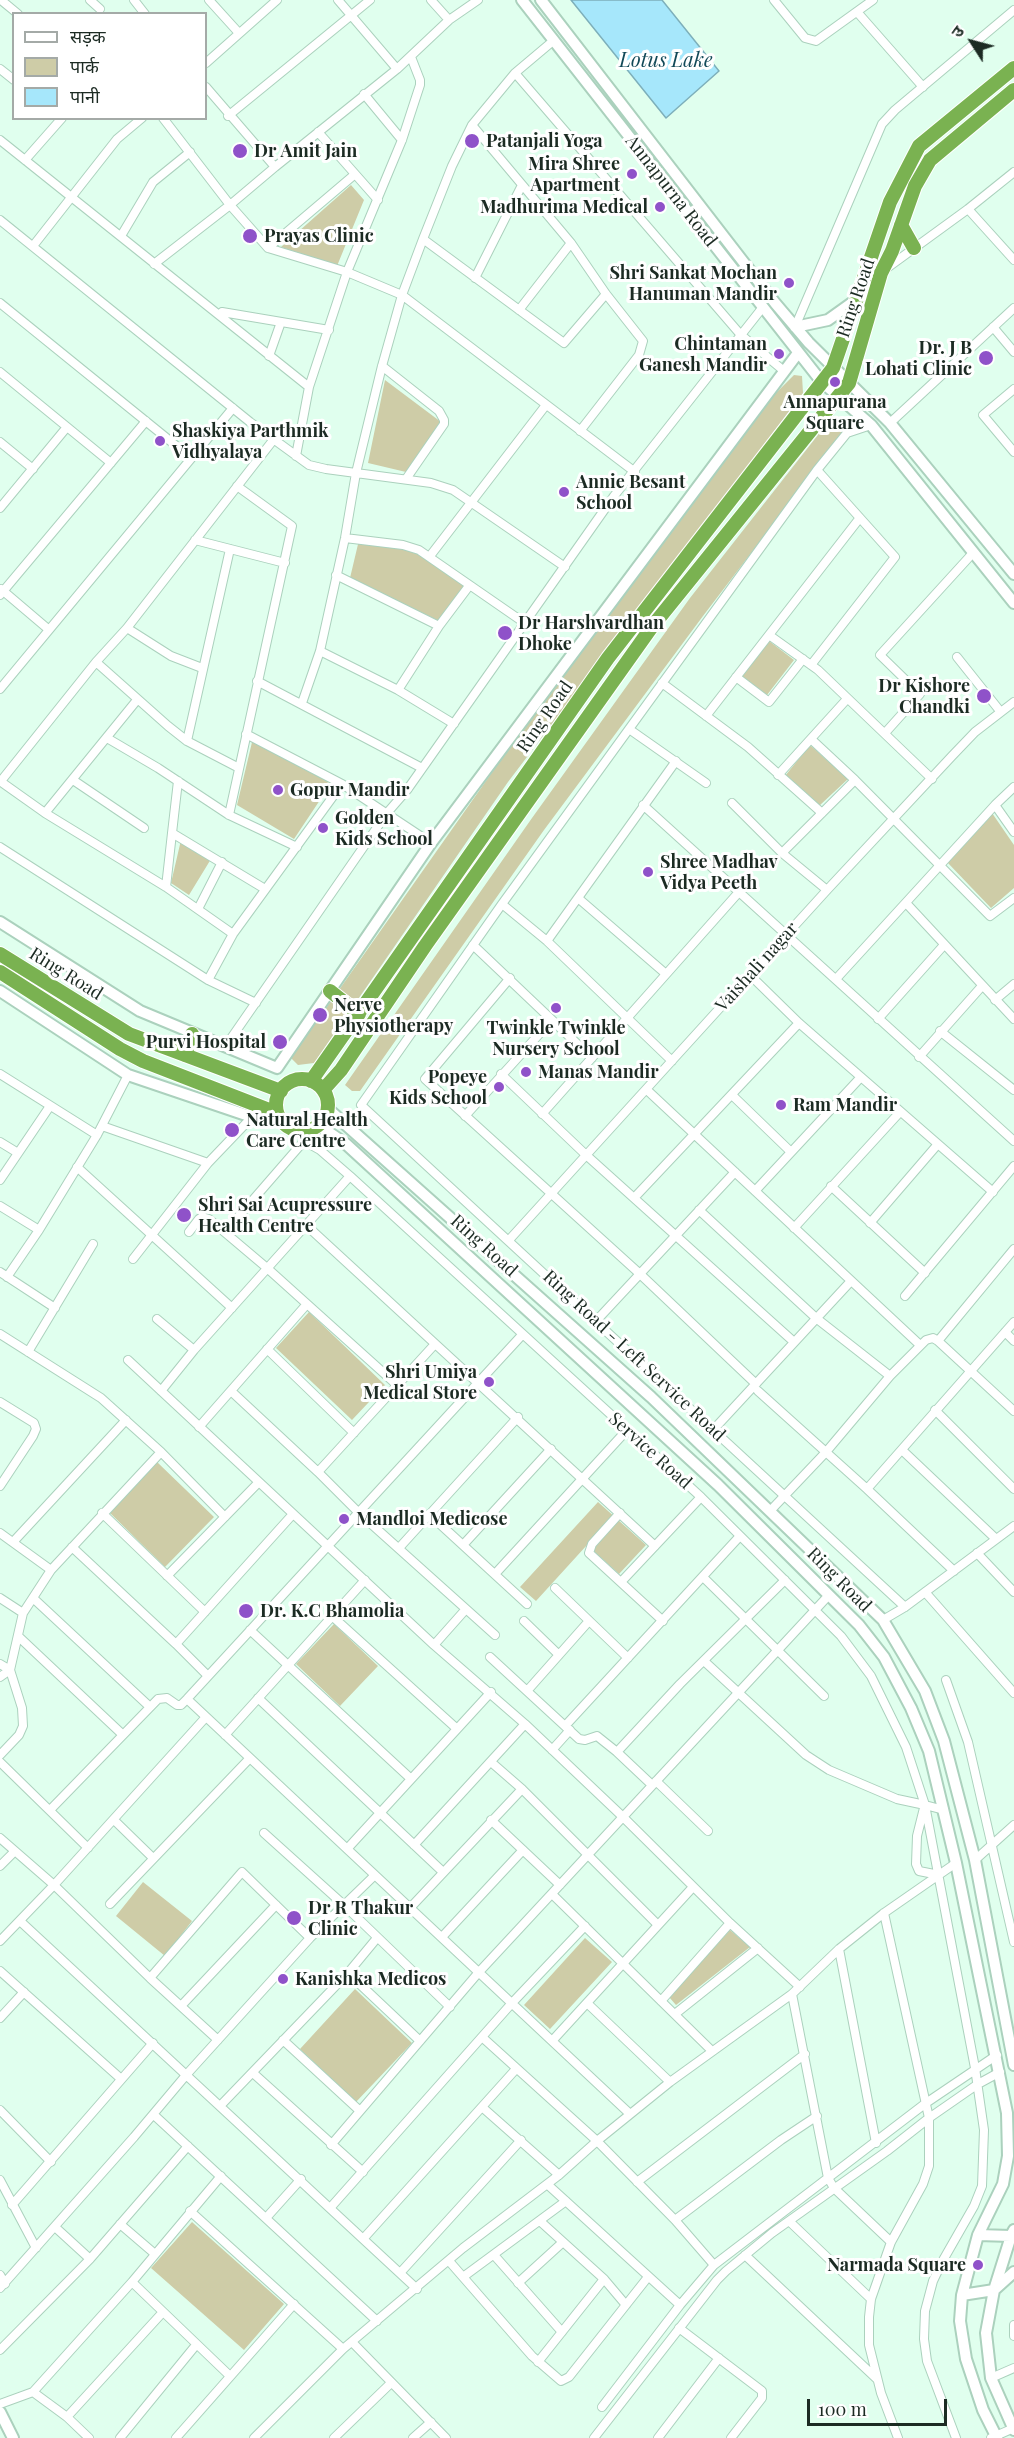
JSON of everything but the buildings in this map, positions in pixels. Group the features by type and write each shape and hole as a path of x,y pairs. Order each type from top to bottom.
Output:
{"highway":[{"name":"Ring Road","path":"311,1081 608,658 833,368 890,202 907,165 919,146 1014,68"},
{"name":"Ring Road","path":"322,1090 341,1070 425,946 651,628 849,383 881,273 915,186 930,160 1014,90"},
{"path":"901,225 915,248"},
{"name":"Ring Road","path":"0,954 129,1034 281,1091"},
{"name":"Ring Road","path":"0,972 88,1031 120,1049 256,1112 277,1113"},
{"path":"330,991 359,1014"},
{"path":"185,1055 192,1034"},
{"path":"311,1081 322,1090 326,1098 326,1114 310,1132 289,1128 277,1113 276,1106 281,1091 292,1082 311,1081"}],"main road":[{"name":"Annapurna Road","path":"522,0 798,353 837,396"},
{"name":"Annapurna Road","path":"541,0 795,327 849,383"},
{"path":"795,327 836,317 856,299"},
{"path":"0,921 140,1011 277,1068 431,843 798,353"},
{"path":"849,383 890,423 1014,574"},
{"path":"837,396 871,425 972,554 1014,603"},
{"path":"0,991 128,1074 256,1112"},
{"name":"Ring Road","path":"327,1107 642,1389 883,1620 926,1691 944,1742 975,1860 1014,2065"},
{"name":"Ring Road","path":"310,1132 346,1144 718,1485 859,1624 884,1657 911,1708 930,1751 944,1810 997,2055 1007,2113 1008,2157 1003,2184 978,2235 962,2295 960,2321 966,2359 982,2410 994,2437"},
{"path":"944,1810 961,1805"},
{"path":"978,2235 1013,2233 994,2290 986,2333 991,2378 1014,2429"},
{"path":"962,2295 994,2290 1014,2272"},
{"path":"0,2412 13,2438"}],"street":[{"path":"1,0 16,12"},
{"path":"90,0 100,9"},
{"path":"134,0 143,12"},
{"path":"209,0 238,32"},
{"path":"207,62 238,32 278,0"},
{"path":"338,0 397,69"},
{"path":"228,116 370,0"},
{"path":"431,0 449,20"},
{"path":"154,264 397,69 449,20 478,0"},
{"path":"774,0 805,38 816,41 873,0"},
{"path":"795,327 875,138 894,110 1014,10"},
{"path":"858,13 923,87"},
{"path":"302,703 320,651 345,538 356,473 382,366 402,295 423,239 452,166 472,125 515,73 553,41"},
{"path":"296,456 309,387 347,272 402,140 420,85 411,57"},
{"path":"0,69 12,78"},
{"path":"515,73 741,334 784,370"},
{"path":"207,88 228,116 274,166"},
{"path":"364,94 402,140"},
{"path":"25,160 60,120"},
{"path":"33,246 117,139 140,120"},
{"path":"165,120 230,205 268,248 347,272 402,295 635,472"},
{"path":"472,125 571,243 606,294 641,336 642,347 639,355 580,430"},
{"path":"318,132 378,200"},
{"path":"0,140 309,387"},
{"path":"120,236 153,182 190,152"},
{"path":"881,273 1014,172"},
{"path":"268,248 354,175"},
{"path":"475,278 522,185"},
{"path":"968,209 1012,255"},
{"path":"0,220 233,408 309,465 431,483 453,490 565,567"},
{"path":"423,239 565,342 606,294"},
{"path":"519,310 571,243"},
{"path":"1,305 190,457"},
{"path":"225,1047 387,813 423,768 614,496 763,307"},
{"path":"890,423 1014,308"},
{"path":"219,315 222,312 329,330"},
{"path":"269,356 281,322"},
{"path":"993,327 1014,352"},
{"path":"382,366 439,411 444,420 444,424 406,479"},
{"path":"0,372 111,463"},
{"path":"1014,390 983,415 1014,452"},
{"path":"430,556 546,405"},
{"path":"0,688 233,408"},
{"path":"48,628 1,592 146,421"},
{"path":"592,1058 551,1021 510,978 472,945 817,470 847,433 871,425"},
{"path":"0,508 67,427"},
{"path":"233,934 166,887 45,813 1,781 96,662 127,628 274,439"},
{"path":"0,442 33,469"},
{"path":"811,665 895,557 817,470"},
{"path":"229,815 292,526 237,486"},
{"path":"706,716 859,519"},
{"path":"345,538 403,545 419,550 526,624"},
{"path":"195,540 285,562"},
{"path":"187,741 230,549"},
{"path":"885,733 920,694 880,655 972,554"},
{"path":"336,575 439,626"},
{"path":"398,690 439,626 469,586"},
{"path":"127,628 171,656 202,668"},
{"path":"769,635 811,665 932,779"},
{"path":"320,651 398,690 454,724"},
{"path":"957,657 1000,711"},
{"path":"736,677 769,702 803,659"},
{"path":"96,662 137,700 187,741 239,768"},
{"path":"257,681 423,768"},
{"path":"662,683 748,747 822,813"},
{"path":"778,775 848,699"},
{"path":"45,813 137,700"},
{"name":"Vaishali nagar","path":"508,1240 585,1154 647,1090 787,933 975,732 1014,702"},
{"path":"629,729 706,783"},
{"path":"246,734 342,784 431,843"},
{"path":"106,738 229,815 297,847"},
{"path":"811,739 990,916 1014,898"},
{"path":"547,941 676,761"},
{"path":"73,780 144,828"},
{"path":"782,853 855,780"},
{"path":"166,887 178,781"},
{"path":"208,980 233,934 342,784"},
{"path":"836,979 1014,787"},
{"path":"732,803 782,853 827,890"},
{"path":"643,805 1014,1141"},
{"path":"995,805 1014,832"},
{"path":"172,833 265,889"},
{"path":"0,847 188,965 208,980 256,1003"},
{"path":"198,909 222,862"},
{"path":"542,1114 739,892"},
{"path":"578,898 666,974"},
{"path":"906,903 1014,1018"},
{"path":"502,904 547,941 672,1061"},
{"name":"Ring Road - Left Service Road","path":"472,945 361,1105 905,1607"},
{"path":"878,1018 944,945"},
{"path":"750,975 800,1023 993,1192"},
{"path":"510,978 425,1079 640,1274 825,1452 954,1571"},
{"path":"995,1000 1014,984"},
{"path":"919,1057 982,986"},
{"path":"465,1116 551,1021"},
{"path":"634,1198 800,1023"},
{"path":"940,1031 1014,1090"},
{"path":"0,1074 97,1135"},
{"path":"55,1308 3,1274 39,1230 97,1135 128,1074"},
{"path":"501,1074 585,1154 794,1342"},
{"path":"755,1191 861,1077"},
{"path":"647,1090 920,1345"},
{"path":"732,1095 791,1152"},
{"path":"0,1180 50,1106"},
{"path":"133,1259 208,1163 256,1112"},
{"path":"794,1228 900,1112"},
{"path":"102,1126 208,1163"},
{"path":"225,1232 310,1132"},
{"name":"Service Road","path":"310,1132 320,1150 701,1497 841,1636 872,1676 906,1747 925,1805 978,2084 984,2130 982,2186 974,2206 933,2281 925,2311 924,2339 927,2361 956,2438"},
{"path":"0,1142 18,1153"},
{"path":"870,1223 938,1144"},
{"path":"905,1296 1014,1166"},
{"path":"77,1167 231,1308"},
{"path":"596,1321 735,1172"},
{"path":"161,1391 231,1308 350,1176"},
{"path":"831,1186 925,1273"},
{"path":"0,1206 39,1230"},
{"path":"699,1210 816,1318 890,1376"},
{"path":"189,1232 202,1217 209,1219 397,1385"},
{"path":"306,1224 435,1344 518,1417 655,1546"},
{"path":"28,1352 93,1244"},
{"path":"938,1341 1014,1249"},
{"path":"714,1429 757,1387 794,1342 851,1281"},
{"path":"199,1427 307,1304"},
{"path":"157,1318 195,1350"},
{"path":"867,1489 1014,1322"},
{"path":"1005,1332 1014,1341"},
{"path":"0,1334 101,1398 161,1452 225,1517"},
{"path":"50,1810 162,1697 177,1705 181,1705 187,1699 522,1335"},
{"path":"770,1511 825,1452 890,1376 920,1345 933,1338 1014,1411"},
{"path":"318,1472 435,1344"},
{"path":"267,1349 354,1433"},
{"path":"128,1360 434,1645 491,1692 623,1816 730,1923 800,1987"},
{"path":"231,1391 359,1513 495,1635"},
{"path":"0,1402 34,1423 36,1428 0,1486"},
{"path":"935,1410 1014,1489"},
{"path":"399,1548 518,1417"},
{"path":"14,1541 126,1420"},
{"path":"495,1574 627,1430"},
{"path":"464,1545 551,1449"},
{"path":"902,1450 996,1539"},
{"path":"0,1755 19,1735 22,1726 22,1708 10,1670 24,1613 51,1570 161,1452"},
{"path":"167,1575 259,1482"},
{"path":"621,1582 701,1497"},
{"path":"102,1513 205,1611"},
{"path":"620,1513 589,1550 589,1553 663,1621"},
{"path":"176,1644 293,1514"},
{"path":"429,1514 526,1604"},
{"path":"883,1620 905,1607 1014,1526"},
{"path":"0,1533 51,1570"},
{"path":"552,1750 628,1658 740,1536"},
{"path":"72,1547 208,1676"},
{"path":"977,1553 1014,1592"},
{"path":"703,1577 745,1621 824,1695"},
{"path":"225,1735 365,1580"},
{"path":"617,1752 785,1580"},
{"path":"555,1588 628,1658"},
{"path":"925,1592 1014,1693"},
{"path":"331,2145 479,1972 829,1595"},
{"path":"0,1598 24,1613"},
{"path":"33,1598 150,1707"},
{"path":"434,1645 466,1609"},
{"path":"332,1616 456,1728"},
{"path":"524,1621 559,1655"},
{"path":"527,1691 589,1621"},
{"path":"250,1630 410,1778"},
{"path":"19,1637 123,1735"},
{"path":"490,1657 582,1740 597,1736 708,1831"},
{"path":"704,1661 806,1755 829,1770 897,1799 944,1810"},
{"path":"0,1664 10,1670"},
{"path":"0,1677 10,1670"},
{"path":"946,1680 968,1742 1014,1942"},
{"path":"347,1849 491,1692"},
{"path":"258,1698 443,1872"},
{"path":"187,1699 630,2114"},
{"path":"0,1941 54,1886 206,1717"},
{"path":"414,1845 525,1724"},
{"path":"110,1905 250,1758"},
{"path":"0,1762 88,1848"},
{"path":"491,1762 522,1789 658,1925"},
{"path":"410,1908 522,1789"},
{"path":"925,1805 916,1836 916,1863 919,1871 939,1875"},
{"path":"114,1820 153,1858"},
{"path":"491,1820 560,1885"},
{"path":"975,1860 1014,1825"},
{"path":"264,1833 345,1906 450,2007"},
{"path":"0,1838 218,2040"},
{"path":"442,1937 523,1850"},
{"path":"0,1866 15,1851"},
{"path":"254,2438 343,2349 449,2261 559,2175 670,2082 792,1994 839,1948 884,1913 956,1863"},
{"path":"150,1978 242,1872 310,1938"},
{"path":"2,2286 154,2115 187,2074 310,1938 375,1875"},
{"path":"552,2041 693,1887"},
{"path":"552,1894 712,2051"},
{"path":"181,2006 276,1905"},
{"path":"884,1913 929,2118 928,2166 923,2184 891,2242 872,2299 869,2345 877,2379 897,2437"},
{"path":"20,1921 301,2179 417,2289"},
{"path":"661,2001 730,1923"},
{"path":"331,2207 512,2003 585,1926"},
{"path":"221,2105 348,1974 377,1938"},
{"path":"675,2014 758,1948"},
{"path":"839,1948 876,2143"},
{"path":"0,1971 120,2079"},
{"path":"348,1974 420,2041"},
{"path":"0,2018 24,1992"},
{"path":"792,1994 828,2178 834,2188 891,2242"},
{"path":"587,2003 670,2082"},
{"path":"482,2037 597,2141 675,2220 714,2265"},
{"path":"284,2040 360,2111"},
{"path":"12,2205 51,2163 120,2079 153,2043"},
{"path":"637,2182 805,2054"},
{"path":"602,2407 678,2307 714,2265 926,2103 997,2055"},
{"path":"363,2239 516,2069"},
{"path":"594,2438 717,2280 789,2221 929,2118 978,2084 1000,2072"},
{"path":"253,2073 363,2172"},
{"path":"482,2107 559,2175"},
{"path":"0,2110 51,2163"},
{"path":"154,2115 377,2321"},
{"path":"675,2220 780,2140 817,2116"},
{"path":"400,2273 521,2140"},
{"path":"0,2350 90,2259 188,2146"},
{"path":"0,2404 33,2392 132,2282 221,2176"},
{"path":"266,2218 301,2179"},
{"path":"0,2180 36,2248"},
{"path":"547,2184 648,2277 687,2318"},
{"path":"464,2277 541,2222 566,2201"},
{"path":"190,2211 343,2349"},
{"path":"789,2221 872,2299"},
{"path":"541,2222 604,2279 626,2305"},
{"path":"120,2224 155,2253"},
{"path":"55,2227 90,2259"},
{"path":"518,2283 563,2242"},
{"path":"494,2255 562,2332"},
{"path":"745,2255 877,2379"},
{"path":"449,2261 538,2362 557,2380 566,2380 648,2277"},
{"path":"942,2262 968,2267"},
{"path":"0,2275 2,2286"},
{"path":"538,2362 604,2279"},
{"path":"132,2282 230,2376"},
{"path":"176,2438 294,2304"},
{"path":"67,2416 163,2312"},
{"path":"1014,2325 1014,2336"},
{"path":"679,2328 762,2391 762,2398 731,2438"},
{"path":"352,2342 446,2438"},
{"path":"120,2438 196,2345"},
{"path":"658,2438 720,2358"},
{"path":"991,2378 1014,2368"},
{"path":"334,2438 391,2383"},
{"path":"33,2392 67,2416 89,2438"},
{"path":"413,2438 430,2422"},
{"path":"994,2437 1014,2429"}],"green space":[{"path":"351,185 364,200 337,266 281,247"},
{"path":"794,375 802,376 803,393 508,782 314,1063 298,1065 291,1058 569,663 772,397"},
{"path":"385,380 441,422 406,472 368,463"},
{"path":"832,417 845,430 544,830 360,1091 352,1091 345,1085 532,818 690,598"},
{"path":"359,540 402,546 426,555 465,585 439,621 350,578"},
{"path":"769,641 794,660 767,695 742,676"},
{"path":"253,738 332,782 294,839 237,805"},
{"path":"810,745 848,779 819,806 785,776"},
{"path":"992,813 1014,845 1014,888 991,908 947,862"},
{"path":"181,840 211,859 189,895 171,883"},
{"path":"309,1312 385,1385 352,1420 276,1348"},
{"path":"157,1462 214,1517 165,1567 108,1511"},
{"path":"598,1502 646,1545 619,1574 587,1545 536,1601 520,1587"},
{"path":"334,1624 378,1666 340,1706 296,1664"},
{"path":"143,1882 192,1921 165,1956 116,1916"},
{"path":"730,1930 750,1947 676,2005 669,1997"},
{"path":"585,1938 612,1962 550,2029 524,2005"},
{"path":"355,1989 412,2043 356,2102 300,2049"},
{"path":"192,2222 284,2304 244,2350 151,2268"}],"water":[{"name":"Lotus Lake","path":"571,0 662,0 719,71 666,118"}],"place":[{"name":"Patanjali Yoga","path":"472,141"},
{"name":"Dr Amit Jain","path":"240,151"},
{"name":"Mira Shree Apartment","path":"632,174"},
{"name":"Madhurima Medical","path":"660,207"},
{"name":"Prayas Clinic","path":"250,236"},
{"name":"Shri Sankat Mochan Hanuman Mandir","path":"789,283"},
{"name":"Chintaman Ganesh Mandir","path":"779,354"},
{"name":"Dr. J B Lohati Clinic","path":"986,358"},
{"name":"Annapurana Square","path":"835,382"},
{"name":"Shaskiya Parthmik Vidhyalaya","path":"160,441"},
{"name":"Annie Besant School","path":"564,492"},
{"name":"Dr Harshvardhan Dhoke","path":"505,633"},
{"name":"Dr Kishore Chandki","path":"984,696"},
{"name":"Gopur Mandir","path":"278,790"},
{"name":"Golden Kids School","path":"323,828"},
{"name":"Shree Madhav Vidya Peeth","path":"648,872"},
{"name":"Twinkle Twinkle Nursery School","path":"556,1008"},
{"name":"Nerve Physiotherapy","path":"320,1015"},
{"name":"Purvi Hospital","path":"280,1042"},
{"name":"Manas Mandir","path":"526,1072"},
{"name":"Popeye Kids School","path":"499,1087"},
{"name":"Ram Mandir","path":"781,1105"},
{"name":"Natural Health Care Centre","path":"232,1130"},
{"name":"Shri Sai Acupressure Health Centre","path":"184,1215"},
{"name":"Shri Umiya Medical Store","path":"489,1382"},
{"name":"Mandloi Medicose","path":"344,1519"},
{"name":"Dr. K.C Bhamolia","path":"246,1611"},
{"name":"Dr R Thakur Clinic","path":"294,1918"},
{"name":"Kanishka Medicos","path":"283,1979"},
{"name":"Narmada Square","path":"978,2265"}]}
